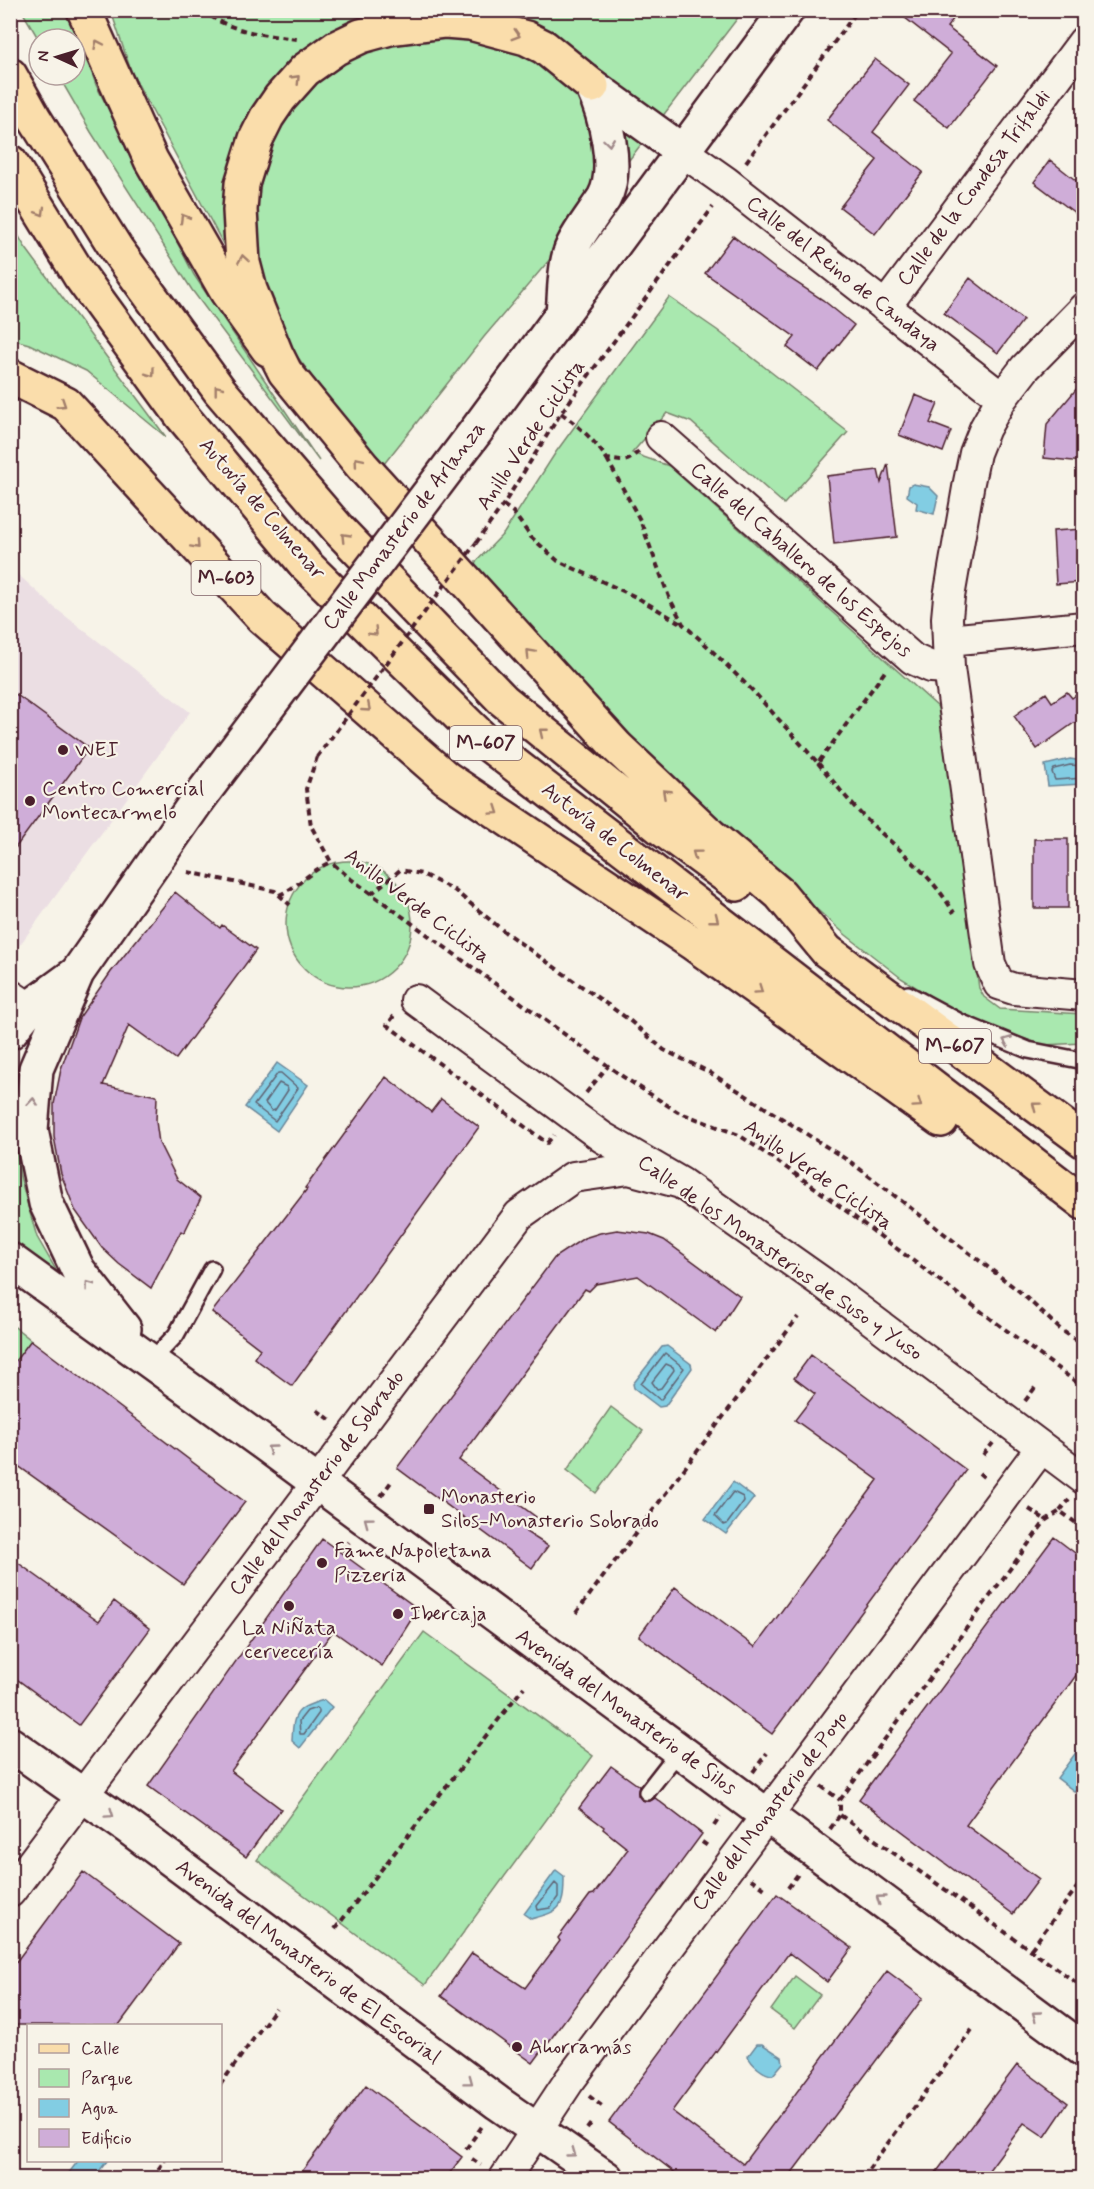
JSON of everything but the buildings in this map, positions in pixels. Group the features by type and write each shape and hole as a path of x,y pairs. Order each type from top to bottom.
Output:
{"main road":[{"path":"84,10 151,160 226,292 285,372 369,475 617,747 710,835 780,894 827,951"},
{"path":"285,372 250,291 243,263 240,210 242,184 256,140 267,117 280,98 305,70 336,48 361,36 390,28 445,21 470,23 526,38 558,57 592,86"},
{"name":"Autovía de Colmenar","path":"10,75 34,118 117,250 220,391 340,531 503,700 662,829 827,951"},
{"name":"Autovía de Colmenar","path":"10,162 80,276 182,416 305,564 489,745 1083,1203"},
{"name":"M-603","path":"10,376 66,404 262,617 447,778 694,944 1025,1179 1083,1217"},
{"name":"M-607","path":"827,951 1083,1141"}],"street":[{"name":"Calle Monasterio de Arlanza","path":"15,1019 77,973 197,801 563,315 787,10"},
{"name":"Calle de la Condesa Trifaldi","path":"885,307 1083,40"},
{"path":"592,86 682,152"},
{"path":"563,315 570,252 606,194 611,167 610,143 604,118 592,86"},
{"name":"Calle del Reino de Candaya","path":"682,152 726,182 1002,398"},
{"name":"Calle del Caballero de los Espejos","path":"1083,309 1025,368 1002,398 985,428 975,453 949,597 949,654 990,964 999,984 1014,989 1083,994"},
{"name":"Calle del Caballero de los Espejos","path":"661,437 913,659 931,666 949,654"},
{"path":"949,654 1083,627"},
{"name":"Avenida del Monasterio de Silos","path":"77,973 36,1069 31,1130 46,1203 78,1270 116,1321 161,1367"},
{"name":"Calle de los Monasterios de Suso y Yuso","path":"407,1005 602,1137 681,1183 823,1283 1083,1479"},
{"name":"Calle del Monasterio de Sobrado","path":"10,1892 519,1215 573,1177 629,1169 681,1183"},
{"name":"Avenida del Monasterio de Silos","path":"10,1260 161,1367 1083,2050"},
{"name":"Calle del Monasterio de Poyo","path":"505,2178 569,2081 1041,1448"},
{"name":"Avenida del Monasterio de El Escorial","path":"10,1744 83,1795 489,2096 606,2178"}],"lane":[{"path":"827,951 962,1023 1028,1050 1083,1061"},
{"path":"161,1367 212,1269"},
{"path":"647,1792 679,1751"}],"path":[{"path":"202,10 212,19 253,34 301,40"},
{"path":"741,168 858,10"},
{"name":"Anillo Verde Ciclista","path":"716,202 561,414 477,543 317,757 306,789 311,826 331,862 371,894 608,1066 678,1112 740,1135 814,1187 1083,1388"},
{"path":"561,414 588,434 607,459 640,520 669,597 683,624"},
{"path":"607,459 624,462 632,460 638,452 661,437"},
{"path":"503,505 513,512 531,537 558,561 638,598 683,624 703,642 753,691 864,817 946,898 956,916"},
{"path":"818,763 892,661"},
{"path":"279,895 290,890 318,867 331,862"},
{"path":"371,894 400,870 422,874 453,890 506,933 628,1019 664,1050 709,1072 852,1163 1019,1291 1060,1329 1083,1346"},
{"path":"188,872 275,891 290,905"},
{"path":"407,1005 387,1025 547,1143"},
{"path":"590,1089 608,1066"},
{"path":"576,1613 798,1317"},
{"path":"1083,1529 1060,1511 1046,1520 840,1800 840,1815 1083,1988"},
{"path":"335,1929 524,1687"},
{"path":"1031,1949 1083,1878"},
{"path":"222,2082 276,2008"},
{"path":"862,2178 974,2027"},
{"path":"152,2178 164,2162"}],"shaded area":[{"path":"11,568 55,608 190,712 11,957"}],"green space":[{"path":"22,11 71,11 76,27 31,27"},
{"path":"111,11 743,11 584,219 484,337 380,469 246,287 131,71"},
{"path":"87,58 96,85 194,275 319,461 192,290 65,87 87,87"},
{"path":"10,221 25,247 166,437 86,371 29,344 11,339"},
{"path":"669,297 717,330 848,432 784,504 691,422 667,413 632,453 669,466 938,707 941,715 979,988 984,997 1000,1009 1083,1014 1083,1043 1043,1045 991,1027 943,1004 901,978 846,935 715,820 607,716 470,568 504,533 556,452"},
{"path":"349,861 373,866 393,880 407,900 412,924 407,948 393,968 373,982 349,987 325,982 305,968 291,948 286,924 291,900 305,880 325,866"},
{"path":"11,1139 17,1144 20,1176 37,1237 56,1270 56,1276 11,1249"},
{"path":"11,1324 31,1340 11,1368"},
{"path":"611,1407 643,1431 596,1493 567,1470"},
{"path":"424,1632 593,1756 425,1985 257,1860"},
{"path":"795,1976 820,1995 795,2028 771,2010"}],"water":[{"path":"913,484 929,487 938,496 934,514 916,509 917,503 907,496 909,486"},
{"path":"1070,759 1083,761 1083,784 1048,786 1045,765"},
{"path":"277,1063 308,1085 277,1131 245,1107"},
{"path":"667,1346 691,1364 692,1368 665,1406 659,1407 634,1388 633,1384 662,1347"},
{"path":"733,1482 754,1498 726,1534 705,1519"},
{"path":"324,1700 332,1707 300,1748 292,1741 295,1717 307,1706"},
{"path":"1083,1743 1083,1798 1057,1778"},
{"path":"556,1870 564,1876 562,1902 555,1910 531,1919 524,1914"},
{"path":"757,2044 762,2044 782,2057 783,2063 773,2075 755,2066 748,2056"},
{"path":"77,2162 106,2162 94,2178 65,2178"}],"place":[{"name":"WEI","path":"63,750"},
{"name":"Centro Comercial Montecarmelo","path":"30,801"},
{"name":"Monasterio Silos-Monasterio Sobrado","path":"429,1509"},
{"name":"Fame Napoletana Pizzeria","path":"322,1563"},
{"name":"La NiÑata cervecería","path":"289,1606"},
{"name":"Ibercaja","path":"398,1614"},
{"name":"Ahorramás","path":"517,2047"}]}
